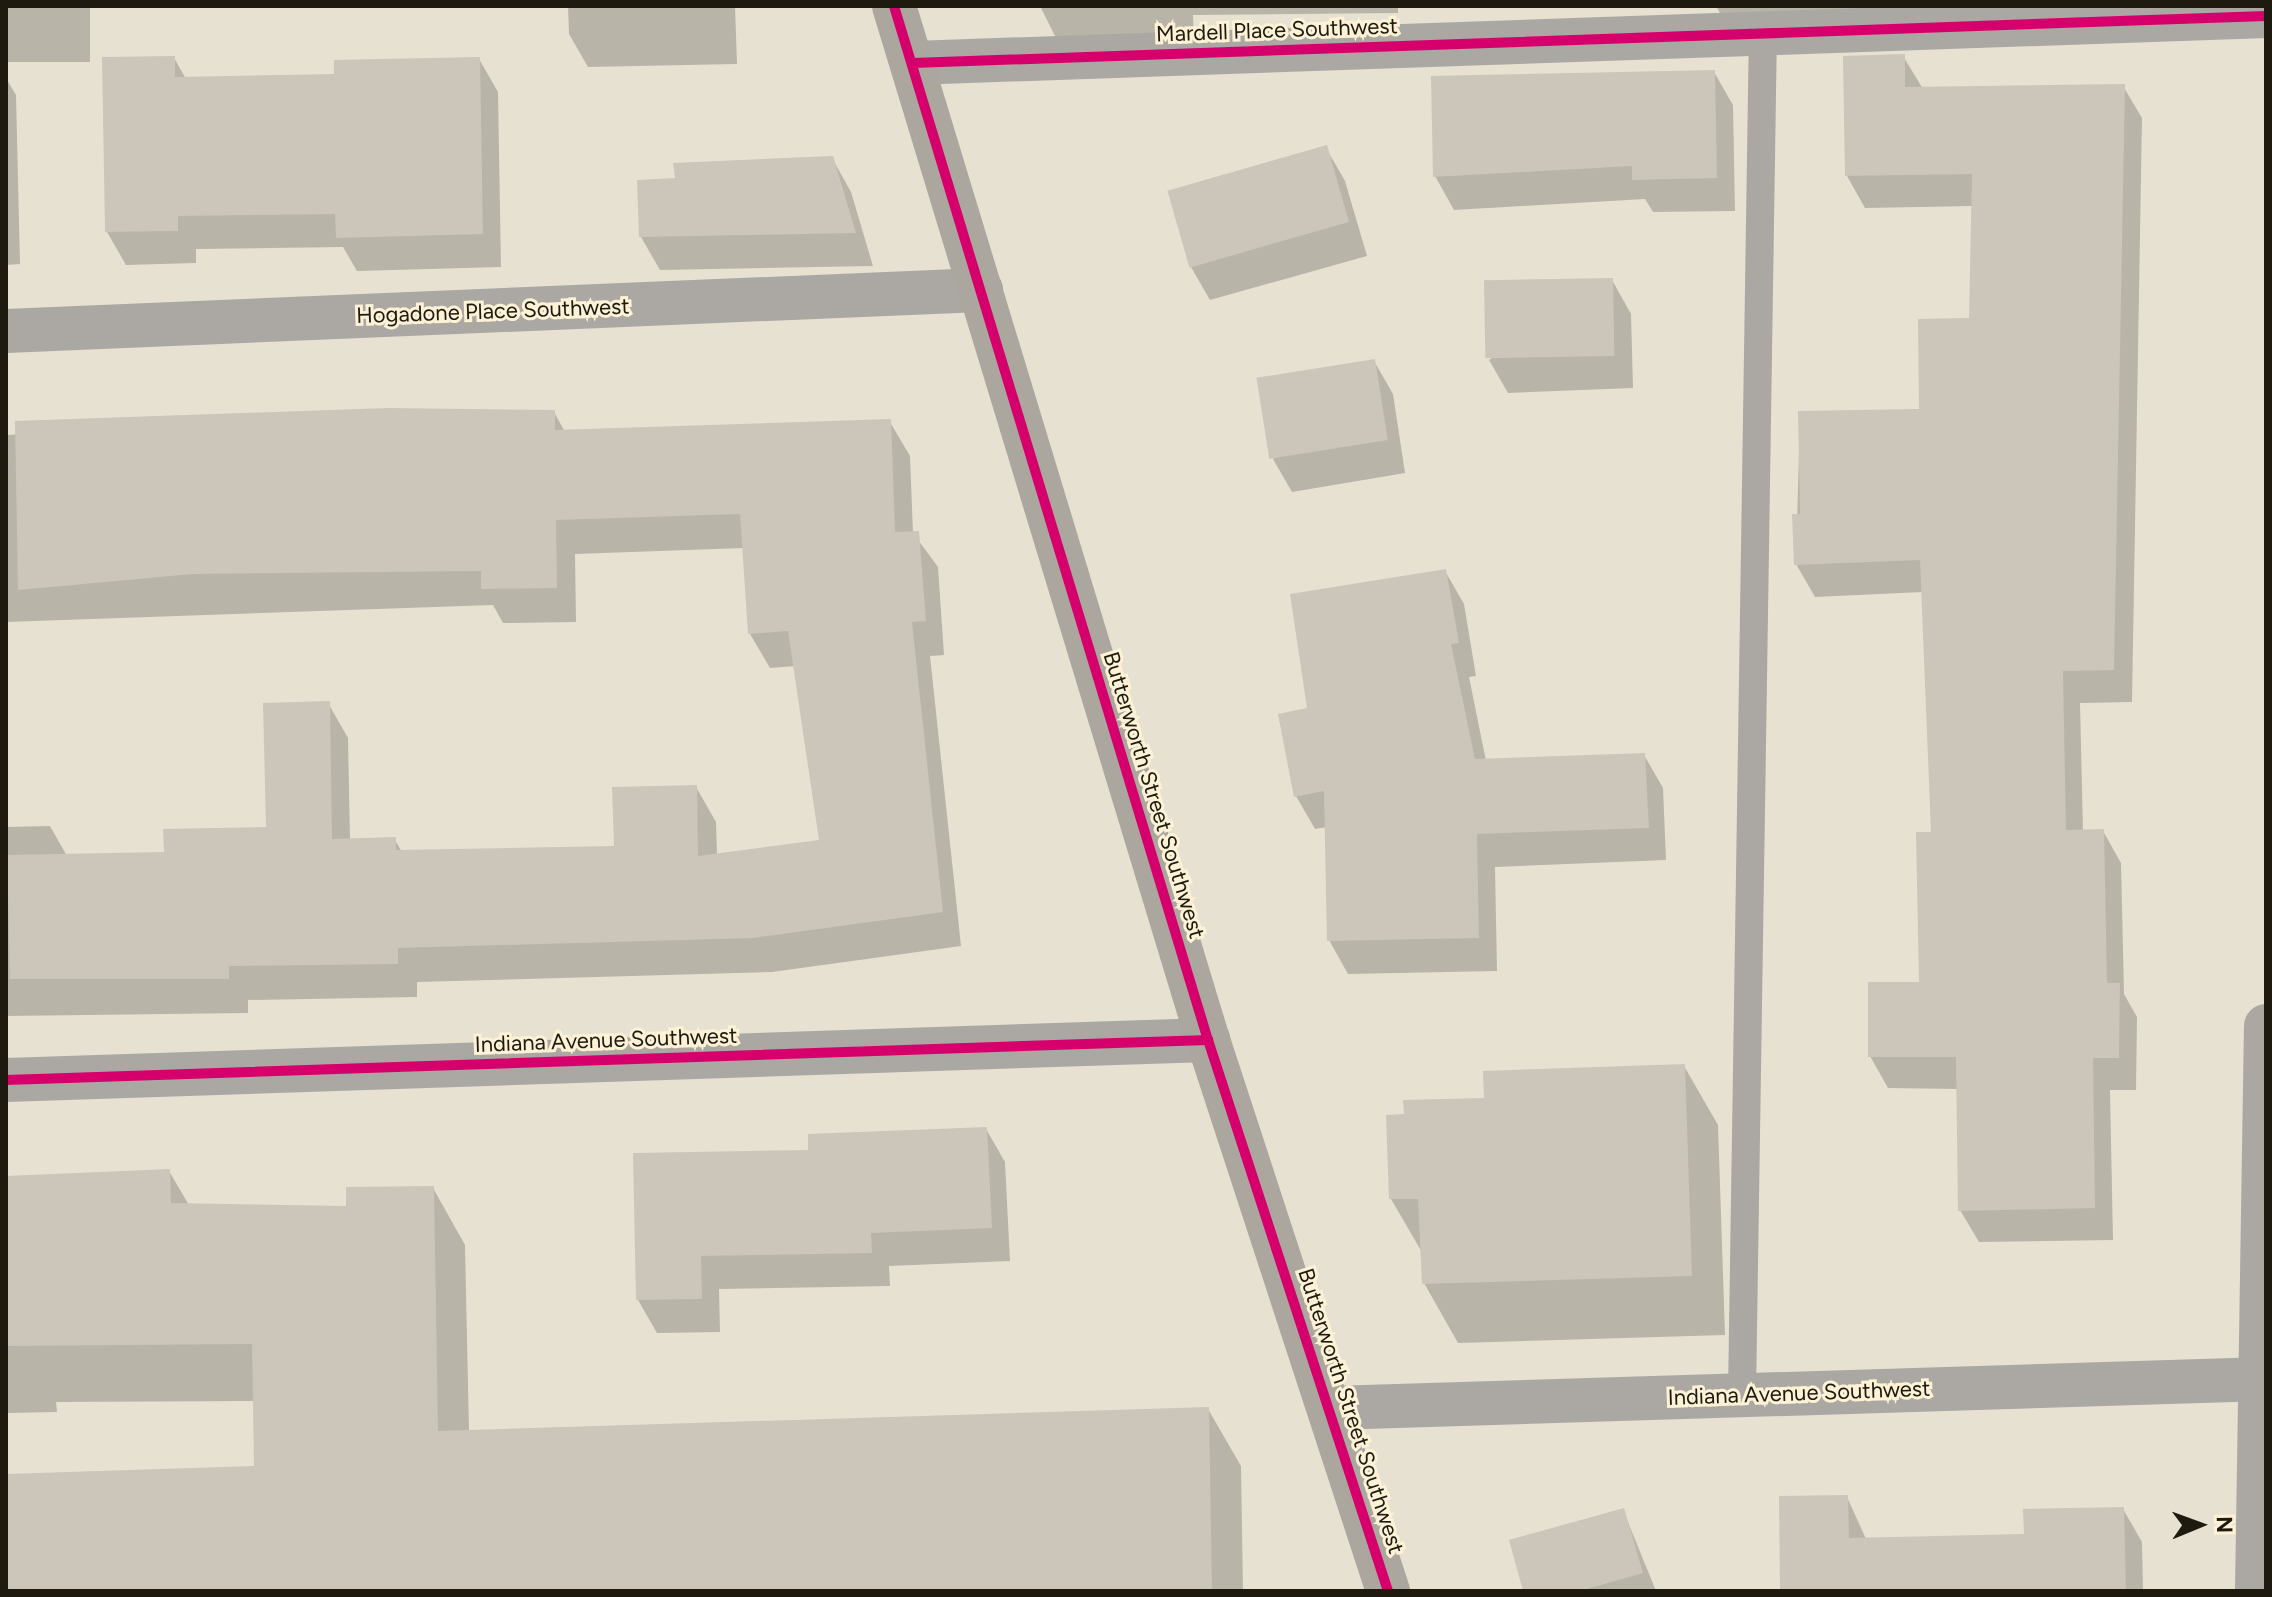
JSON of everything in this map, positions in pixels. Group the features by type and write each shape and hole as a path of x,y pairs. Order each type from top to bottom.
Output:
{"street":[{"name":"Butterworth Street Southwest","path":"894,6 1208,1040 1332,1408 1388,1591"},
{"name":"Mardell Place Southwest","path":"913,63 2266,16"},
{"name":"Hogadone Place Southwest","path":"6,331 981,290"},
{"path":"2257,1591 2264,1379 2266,1026"},
{"name":"Indiana Avenue Southwest","path":"6,1080 1208,1040"},
{"name":"Indiana Avenue Southwest","path":"1332,1408 2264,1379"}],"lane":[{"path":"1742,1395 1763,33"}],"building":[{"path":"1905,54 1905,87 2125,84 2114,670 2063,671 2066,830 2104,829 2107,983 2120,983 2119,1058 2093,1058 2095,1208 1958,1211 1956,1057 1868,1057 1868,982 1919,982 1916,832 1931,832 1920,560 1794,565 1792,514 1800,514 1798,411 1919,409 1918,319 1969,318 1972,174 1845,176 1843,56"},
{"path":"175,56 175,77 334,74 334,60 480,57 483,234 336,238 335,214 178,216 178,231 105,232 102,57"},
{"path":"1715,70 1717,178 1632,180 1632,166 1433,177 1431,76"},
{"path":"1327,145 1349,222 1189,268 1167,191"},
{"path":"833,156 856,233 639,237 637,180 675,178 673,163"},
{"path":"1613,278 1614,356 1485,358 1484,280"},
{"path":"1375,359 1388,440 1269,459 1256,378"},
{"path":"388,408 555,410 555,430 891,419 895,532 919,531 926,621 912,622 943,912 752,938 398,948 398,964 229,966 229,979 10,979 7,855 164,852 163,829 266,827 263,703 330,701 332,839 396,837 396,850 614,846 612,787 697,785 698,856 819,840 788,631 748,634 740,514 556,520 557,588 481,589 481,571 193,574 18,590 15,421"},
{"path":"1446,569 1459,643 1451,644 1475,759 1645,753 1649,828 1477,834 1479,938 1327,941 1324,791 1294,797 1278,714 1307,708 1290,594"},
{"path":"1685,1064 1692,1276 1422,1284 1418,1199 1389,1199 1386,1115 1404,1114 1403,1100 1484,1098 1483,1071"},
{"path":"987,1127 992,1228 871,1233 872,1253 701,1256 702,1299 636,1300 633,1153 808,1150 808,1134"},
{"path":"170,1169 171,1203 346,1206 346,1187 434,1186 438,1431 1209,1407 1212,1591 6,1591 6,1474 254,1466 252,1344 6,1346 6,1176"},
{"path":"1848,1495 1849,1538 2024,1534 2023,1509 2124,1507 2126,1591 1780,1591 1779,1496"},
{"path":"1624,1508 1643,1573 1580,1591 1523,1591 1509,1540"}],"cycle path":[{"path":"894,6 1208,1040 1388,1591"},
{"path":"913,63 2266,16"},
{"path":"6,1080 1208,1040"}]}
